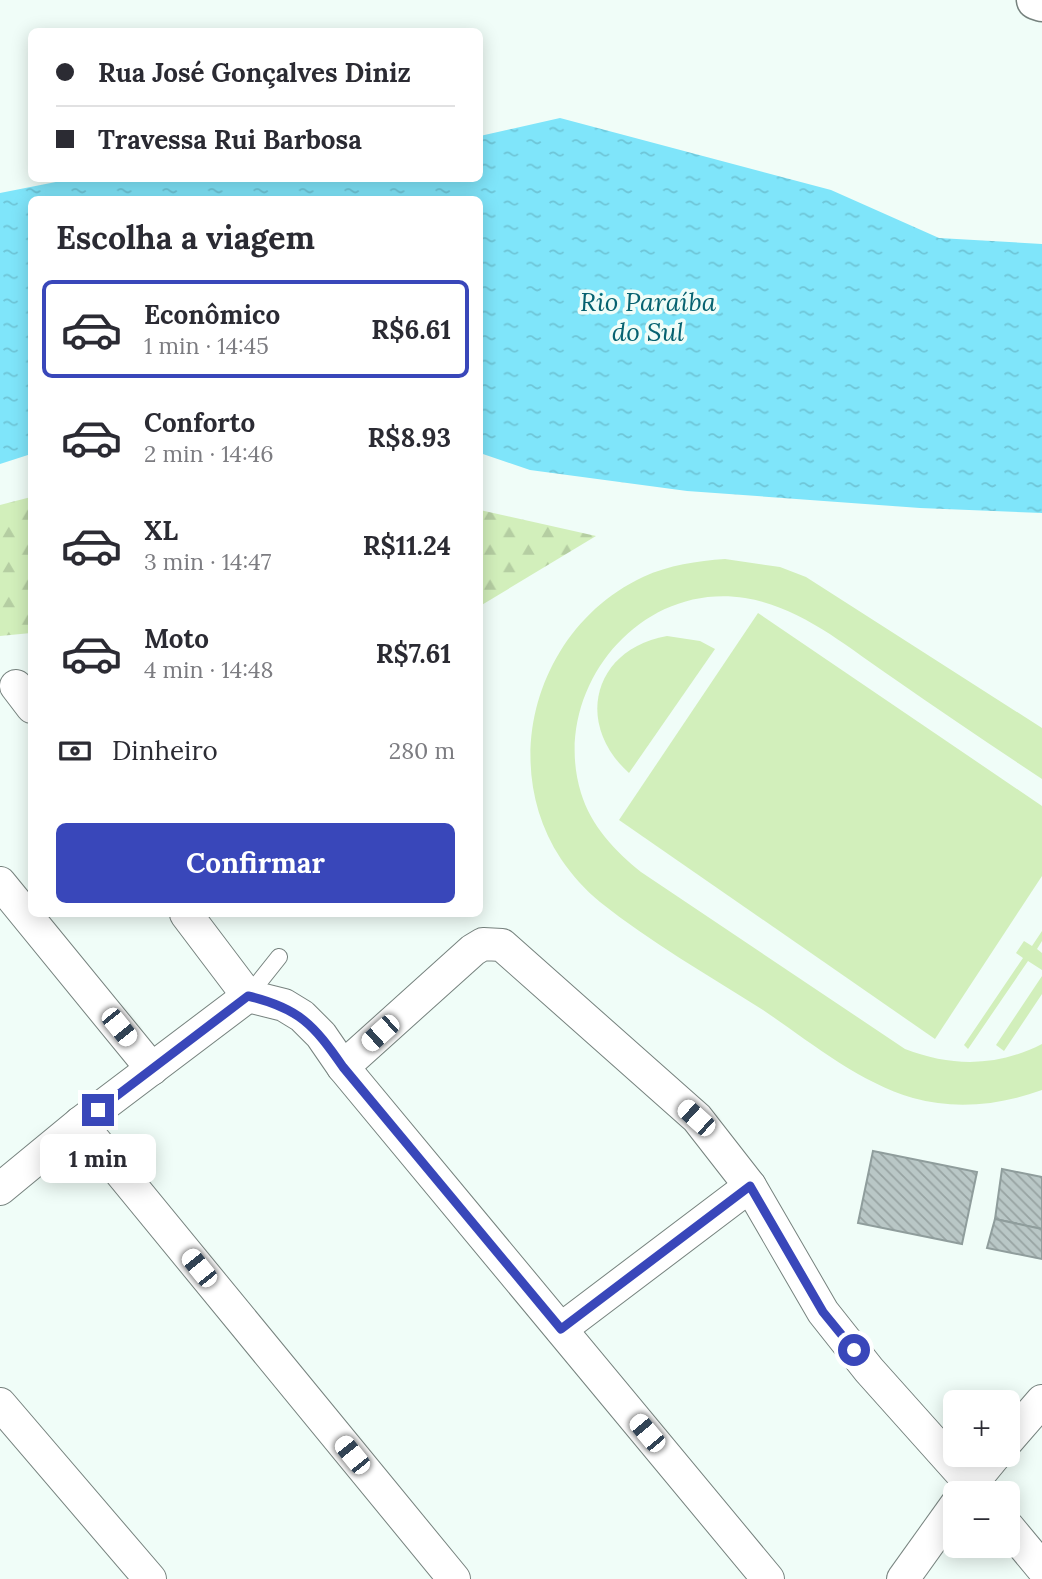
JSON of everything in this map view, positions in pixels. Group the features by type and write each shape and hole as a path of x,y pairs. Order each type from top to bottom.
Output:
{"main road":[{"path":"1036,0 1042,2"}],"street":[{"path":"0,883 152,1069"},
{"path":"188,917 248,996 284,1005 302,1016 321,1035 343,1067 768,1579"},
{"path":"343,1067 474,950 494,942 516,956 696,1118 750,1186 823,1312 957,1481"},
{"path":"0,1189 80,1123 248,996"},
{"path":"80,1123 454,1579"},
{"path":"561,1329 750,1186"},
{"path":"1020,1426 1042,1401"},
{"path":"0,1404 150,1579"},
{"path":"903,1579 943,1525"},
{"path":"1020,1541 1042,1568"}],"lane":[{"path":"248,996 279,957"}],"green space":[{"path":"28,498 28,633 0,636 0,505"},
{"path":"483,511 596,536 483,604"},
{"path":"725,559 780,567 806,577 1042,728 1042,779 804,619 766,603 745,598 706,597 669,607 637,626 611,651 591,682 578,718 575,755 581,793 591,816 613,846 641,872 905,1049 940,1059 974,1062 1008,1057 1042,1044 1042,1090 994,1102 962,1105 913,1098 873,1082 835,1060 763,1010 639,931 589,892 561,859 542,821 532,781 531,740 539,700 554,662 577,628 607,599 643,577 683,564"},
{"path":"758,613 1042,806 1042,876 935,1039 619,820"},
{"path":"667,636 700,641 715,649 629,773 612,754 601,733 597,712 600,691 608,672 622,656 642,644"},
{"path":"1042,931 1042,941 1037,949 1042,953 1042,970 1028,961 968,1049 964,1045 1023,958 1016,953 1024,941 1032,946"},
{"path":"1042,976 1042,994 1004,1051 996,1045"}],"water":[{"name":"Rio Paraíba do Sul","path":"560,118 831,190 939,238 1042,244 1042,513 920,508 687,491 530,470 483,454 483,196 28,196 28,455 0,464 0,193 56,182 483,182 483,135"}],"building":[{"path":"873,1151 977,1172 962,1244 858,1223"},
{"path":"1002,1169 1042,1177 1042,1229 995,1219"},
{"path":"995,1219 1042,1229 1042,1259 987,1248"}],"route":[{"path":"98,1110 248,996 284,1005 302,1016 321,1035 343,1067 561,1329 750,1186 788,1257 823,1312 854,1350"}]}
